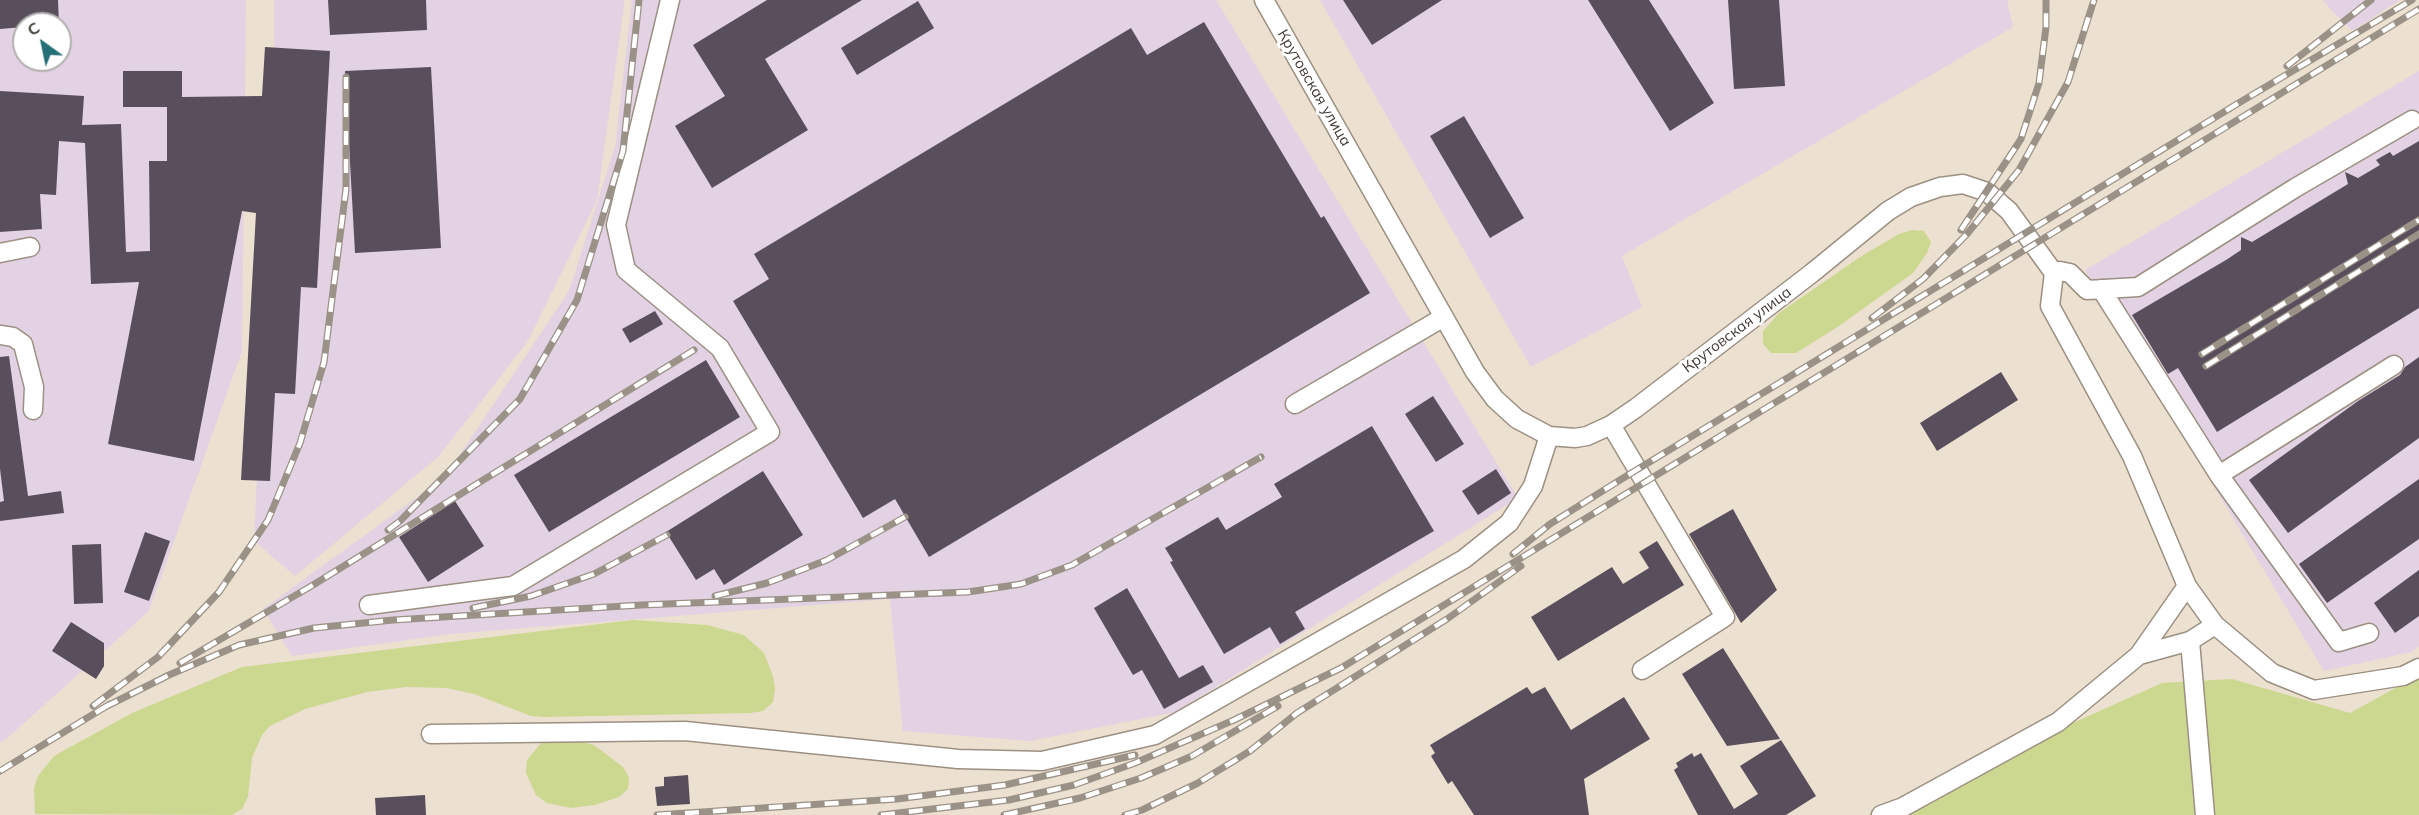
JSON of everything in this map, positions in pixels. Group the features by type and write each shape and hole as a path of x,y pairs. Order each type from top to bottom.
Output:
{"street":[{"path":"369,605 513,586 770,432 720,348 626,270 616,225 670,0"},
{"name":"Крутовская улица","path":"1264,0 1475,372 1495,399 1517,419 1549,435 1587,436 1611,425 1793,288 1888,211 1911,197 1930,190 1963,184 1987,192 2009,211 2054,273"},
{"path":"2412,120 2295,188 2138,286 2087,290 2070,273 2060,271 2054,273 2050,306 2132,456 2187,586 2215,625 2272,673 2314,690 2403,676 2419,668"},
{"path":"0,254 30,247"},
{"path":"2101,289 2219,475 2339,642 2369,633"},
{"path":"1295,404 1444,318"},
{"path":"0,335 13,337 23,344 34,387 33,410"},
{"path":"2219,475 2394,365"},
{"path":"1611,425 1725,617 1642,670"},
{"path":"431,734 685,731 958,759 1042,761 1155,735 1464,559 1509,523 1533,486 1549,435"},
{"path":"1881,815 1903,807 2058,722 2139,655 2187,586"},
{"path":"2139,655 2190,641 2215,625"},
{"path":"2190,641 2205,815"}],"shaded area":[{"path":"0,0 246,0 242,351 149,611 4,741 0,742"},
{"path":"274,0 624,0 597,200 528,341 439,456 295,576 254,541 274,106"},
{"path":"632,0 1216,0 1518,498 1176,712 1030,741 903,731 890,599 450,634 292,656 263,609 445,477 569,291 615,147"},
{"path":"1320,0 2007,0 2013,27 1622,256 1642,307 1531,367"},
{"path":"2322,0 2400,0 2352,31"},
{"path":"2419,71 2419,646 2412,652 2324,671 2085,270"}],"green space":[{"path":"1912,230 1924,231 1931,242 1927,253 1913,273 1839,326 1796,353 1771,353 1763,344 1763,331 1779,313 1860,257 1899,234"},
{"path":"633,620 707,625 744,635 764,653 773,676 775,689 773,702 763,711 750,713 543,717 531,716 474,694 447,688 406,687 367,692 305,709 270,726 262,735 252,758 248,797 242,809 232,815 35,814 34,788 38,776 54,756 132,713 242,667"},
{"path":"2419,675 2419,815 1868,815 2162,683 2232,679 2350,713"},
{"path":"570,739 594,745 623,767 629,777 628,789 619,797 595,805 571,808 547,803 536,795 526,773 527,760 542,742"}],"building":[{"path":"0,0 58,0 58,12 12,12 12,28 0,29"},
{"path":"328,0 426,0 427,30 330,35"},
{"path":"767,0 862,0 765,59 808,130 712,188 675,126 725,96 693,45"},
{"path":"1343,0 1442,0 1372,45"},
{"path":"1588,0 1649,0 1714,103 1670,131"},
{"path":"1728,0 1779,0 1785,86 1734,89"},
{"path":"918,1 934,28 857,75 841,48"},
{"path":"1204,22 1321,218 1324,216 1370,293 929,557 895,499 863,518 733,301 769,279 754,254 1131,28 1147,55"},
{"path":"265,47 330,51 317,288 301,287 295,394 275,393 270,481 241,480 256,213 242,211 194,461 108,444 139,282 91,284 85,143 59,141 56,195 40,194 42,229 0,232 0,91 84,96 82,125 121,124 126,252 150,251 149,161 167,161 167,107 123,107 123,71 182,71 182,97 262,96"},
{"path":"431,67 441,248 355,253 345,71"},
{"path":"1464,116 1524,218 1490,238 1430,136"},
{"path":"2419,141 2419,308 2217,432 2178,368 2168,374 2132,315 2241,250 2241,237 2252,242 2348,184 2345,172 2358,178 2380,165 2376,160 2390,152 2393,156"},
{"path":"655,311 663,324 630,343 622,329"},
{"path":"9,356 28,496 61,491 64,513 0,521 0,502 4,501 0,469 0,357"},
{"path":"2419,357 2419,438 2288,533 2249,480 2358,401 2400,375 2405,367"},
{"path":"706,360 740,417 549,532 514,475"},
{"path":"2001,372 2018,400 1937,451 1920,423"},
{"path":"1433,396 1464,444 1436,462 1405,414"},
{"path":"1372,426 1434,531 1295,612 1305,629 1280,644 1270,627 1224,654 1170,562 1173,561 1165,548 1218,517 1226,530 1282,497 1274,484"},
{"path":"1496,469 1511,493 1478,515 1462,491"},
{"path":"763,471 803,535 724,585 714,569 696,580 666,532"},
{"path":"2419,479 2419,539 2327,603 2299,564"},
{"path":"455,501 484,546 428,582 399,537"},
{"path":"1733,509 1777,590 1741,623 1689,534"},
{"path":"145,532 170,541 149,601 124,592"},
{"path":"1657,541 1684,585 1558,661 1531,617 1612,567 1623,584 1649,568 1639,552"},
{"path":"101,544 103,603 74,604 72,545"},
{"path":"2419,570 2419,616 2395,633 2374,603"},
{"path":"1127,588 1179,678 1203,665 1213,682 1164,709 1142,670 1133,675 1094,608"},
{"path":"71,622 104,643 104,666 96,679 52,651"},
{"path":"1723,648 1780,739 1727,746 1682,674"},
{"path":"1527,687 1532,694 1545,687 1571,730 1624,697 1650,739 1584,779 1589,815 1474,815 1452,781 1448,784 1431,756 1435,753 1430,745"},
{"path":"1781,740 1816,796 1786,815 1698,815 1674,770 1678,767 1676,763 1692,753 1694,757 1701,753 1734,809 1758,794 1740,766"},
{"path":"688,775 690,804 657,806 655,787 664,786 664,777"},
{"path":"425,795 426,815 376,815 375,798"}],"railway":[{"path":"388,530 400,521 520,399 577,300 623,151 639,0"},
{"path":"1961,230 2021,139 2039,83 2046,27 2046,0"},
{"path":"1872,318 1923,279 1967,234 2019,170 2068,82 2094,0"},
{"path":"2287,66 2371,0"},
{"path":"1513,554 1550,524 1620,480 2412,0"},
{"path":"881,815 1009,800 1074,785 1135,763 1234,720 1341,668 2419,9"},
{"path":"93,706 158,657 219,592 268,520 300,443 324,362 346,189 346,77"},
{"path":"2202,354 2419,220"},
{"path":"2206,366 2419,234"},
{"path":"180,663 313,585 694,350"},
{"path":"105,707 169,675 239,645 314,628 393,620 641,605 968,592 1021,584 1072,565 1261,457"},
{"path":"715,596 767,583 827,560 905,517"},
{"path":"473,608 531,596 594,574 667,535"},
{"path":"1125,815 1142,810 1198,783 1250,751 1297,713 1447,619 1521,566"},
{"path":"0,771 110,704"},
{"path":"1004,815 1080,798 1141,778 1192,756 1278,706"},
{"path":"657,815 897,799 1005,785 1135,755"}]}
